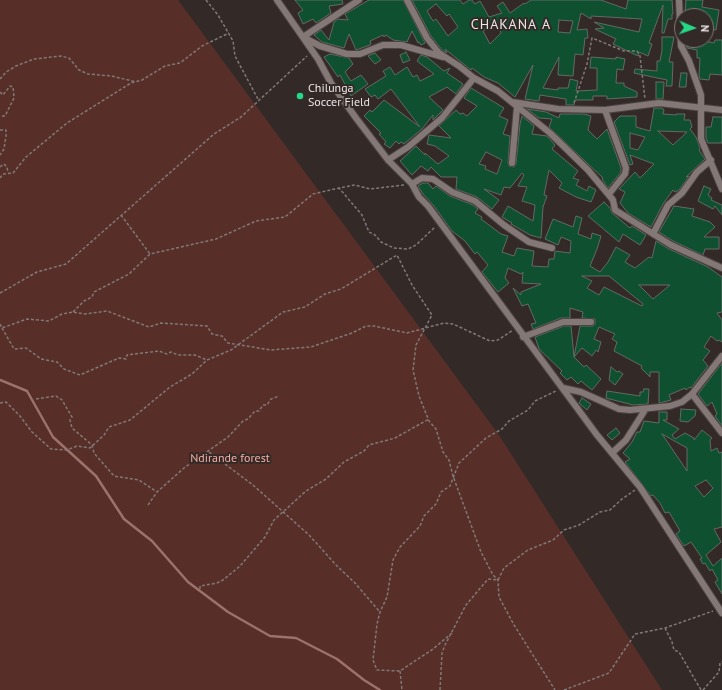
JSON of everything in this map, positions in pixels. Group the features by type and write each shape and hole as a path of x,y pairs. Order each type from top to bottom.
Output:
{"street":[{"path":"277,0 313,50 331,83 388,160 412,184 518,327 523,337 597,435 640,487 720,611"},
{"path":"281,6 287,0"},
{"path":"303,37 359,0"},
{"path":"407,0 431,44 446,58 512,102 571,153 609,194 613,200 615,210 671,245 722,268"},
{"path":"679,0 681,46 697,82 700,95 700,132 722,189"},
{"path":"303,37 320,46 347,54 360,54 383,45 400,45 446,58"},
{"path":"388,160 408,147 442,118 474,78"},
{"path":"512,102 558,109 604,110 659,103 722,110"},
{"path":"512,163 517,107"},
{"path":"604,110 626,168 625,174 609,194"},
{"path":"653,234 668,205 682,193 697,172 711,160"},
{"path":"412,184 422,178 433,179 452,192 475,201 504,225 529,242 552,248"},
{"path":"523,337 563,322 591,322"},
{"path":"563,388 577,390 619,409 645,410 676,405 692,394 722,356"},
{"path":"692,394 722,433"},
{"path":"612,453 626,440 645,410"}],"path":[{"path":"206,0 233,41 235,56 259,101"},
{"path":"0,178 4,174 13,173 26,157 66,123 131,83 142,80 165,66 180,63 202,46 228,33"},
{"path":"574,103 587,64 592,38 624,51 637,51 640,56 646,104"},
{"path":"0,293 37,272 66,264 214,134 241,118 313,50"},
{"path":"0,79 16,66 34,59 61,56 68,58 79,70 88,74 112,76 136,82"},
{"path":"0,92 3,95 10,86 13,87 14,98 5,116 0,116"},
{"path":"0,130 6,130 4,149 0,155"},
{"path":"0,167 4,164 7,167 8,173"},
{"path":"73,312 84,301 92,297 94,292 129,274 150,254 216,239 256,221 285,217 313,194 355,185 370,189 412,184"},
{"path":"339,188 362,215 369,232 375,235 381,242 394,248 408,248 416,245 440,223"},
{"path":"121,215 150,254"},
{"path":"0,403 6,402 20,416 32,432 51,449 67,450 77,446 90,448 104,435 109,427 130,420 170,387 192,374 207,360 218,357 239,344 283,312 305,307 325,294 341,289 398,255 412,285 432,315 416,345 413,370 420,396 428,419 436,429 443,452 449,460 453,476 481,552 493,575 498,580"},
{"path":"2,328 28,319 49,322 62,314 73,312 85,314 107,311 149,327 161,323 207,326 212,334 222,336 228,343 270,350 311,347 352,333 366,326 374,326 407,333 444,323 453,324 490,341 498,340 518,327"},
{"path":"0,324 14,349 26,348 41,359 57,362 64,369 80,375 119,358 126,359 127,355 159,351 167,354 171,352 178,355 196,355 207,360"},
{"path":"452,633 434,650 400,671 377,670 373,660 380,612 388,597 393,560 400,547 420,526 424,516 436,504 441,492 450,486 459,463 486,438 502,429 509,421 528,410 535,401 563,388"},
{"path":"36,399 56,396 62,400 72,417 70,420 72,428 92,445 94,453 114,476 139,480 158,492"},
{"path":"148,505 158,492 184,468 209,452 215,445 228,437 243,421 248,419 254,411 259,410 263,405 268,405 271,399 279,396"},
{"path":"200,589 200,586 217,583 223,580 240,566 264,537 274,520 306,491 326,479 344,462 364,451 369,445 395,438 428,419"},
{"path":"209,452 253,485 309,535 337,566 355,583 380,612"},
{"path":"555,690 514,625 499,597 498,580 504,568 528,550 553,540 564,530 579,525 600,512 610,510 622,498 640,487"},
{"path":"440,690 442,653 466,605 488,579 498,580"},
{"path":"564,690 609,673 636,634 665,628 720,611"},
{"path":"665,628 674,650 678,652 702,690 719,672 720,663 722,662"},
{"path":"400,671 402,690"}],"green space":[{"name":"Ndirande forest","path":"0,0 178,0 499,435 662,690 0,690"}],"building":[{"path":"295,0 342,0 343,4 329,6 331,13 316,23 313,19 303,24 298,13 303,10"},
{"path":"369,0 403,0 425,43 421,45 419,42 418,43 412,31 407,42 393,40 386,35 384,37 383,35 370,41 370,45 356,50 349,34 344,48 322,42 314,35 321,30 329,40 334,22 338,19 348,20 345,14"},
{"path":"412,0 460,0 463,4 469,0 472,0 475,4 480,1 489,17 502,13 497,6 503,2 510,13 531,0 601,0 626,9 628,0 672,0 672,19 668,19 664,33 662,33 663,5 649,43 652,44 648,56 639,52 638,56 613,44 616,39 595,29 604,28 594,22 639,32 642,19 591,16 591,19 581,13 577,30 587,29 588,38 585,38 583,55 575,54 573,76 558,75 559,57 543,88 558,90 558,88 568,88 570,79 578,81 576,91 597,90 597,68 590,68 591,57 616,59 616,57 625,59 623,70 617,69 616,83 624,83 624,86 637,92 637,97 607,99 607,96 593,96 593,100 575,100 574,105 566,105 566,99 540,95 539,101 525,99 533,65 515,97 498,83 484,77 472,68 471,70 445,49 447,53 442,50 431,36","holes":["436,4 447,16 449,14 458,27 448,36 436,19 433,21 427,11","559,20 573,21 570,33 558,32","497,22 501,33 490,44 483,31"]},
{"path":"686,0 703,0 702,7 708,8 685,8"},
{"path":"714,9 719,10 716,30 714,30"},
{"path":"662,37 674,37 669,62 673,62 672,86 666,86 667,80 634,73 635,69 657,71 657,61 660,61"},
{"path":"715,40 722,40 722,75 710,74 709,80 700,79 700,58 697,58 697,50 687,48 714,48"},
{"path":"406,52 410,60 403,63 400,55"},
{"path":"375,53 381,60 375,64 368,56"},
{"path":"330,54 349,58 353,64 345,72 351,81 361,75 368,84 351,96 340,75 338,77 324,57"},
{"path":"421,55 427,57 444,71 450,68 447,73 463,84 456,94 447,87 429,97 443,110 433,120 433,115 422,129 404,144 401,142 399,144 396,141 390,148 384,144 386,142 379,134 381,133 364,116 370,110 372,112 384,100 420,127 391,89 378,99 375,95 371,97 365,89 386,76 383,71 390,67 395,75 407,67 413,77 417,75 420,81 434,74 417,61"},
{"path":"681,73 687,73 686,87 679,87"},
{"path":"656,82 664,82 663,99 656,99"},
{"path":"471,88 504,108 499,116 508,120 503,134 510,136 509,166 514,167 516,164 522,116 534,126 532,134 547,136 555,145 552,149 578,171 573,178 579,180 576,185 587,191 589,186 596,190 591,202 576,197 559,188 562,183 549,170 544,195 547,196 543,207 541,238 530,235 502,217 508,206 533,221 535,205 522,201 527,187 518,186 524,175 522,173 510,188 504,187 501,195 484,189 499,200 492,209 477,197 456,189 457,177 441,177 431,167 428,171 421,166 412,175 400,161 416,146 425,155 425,153 438,164 449,156 435,146 427,144 429,135 451,138 439,126 456,110 460,114 463,113 467,116 477,106 464,98","holes":["486,152 502,160 497,174 485,169 486,166 479,164"]},
{"path":"654,108 662,108 664,110 663,114 685,114 684,120 690,120 692,127 690,129 696,137 700,148 699,150 705,159 686,177 689,176 679,190 675,192 673,190 663,204 651,227 628,213 620,203 625,192 619,189 635,172 640,178 654,164 630,155 633,164 630,165 614,122 620,116 636,116 636,127 650,131","holes":["658,131 687,132 673,145","630,133 645,137 638,150 630,148"]},
{"path":"527,109 546,112 559,118 560,114 584,114 591,116 588,130 597,139 607,129 621,168 621,172 608,188 602,179 603,178 549,127 552,119 539,118"},
{"path":"713,117 722,117 722,143 708,143 706,138 706,127 711,127"},
{"path":"423,183 428,183 433,189 436,186 450,196 473,205 478,209 475,213 482,217 481,219 501,234 508,236 502,252 514,256 517,248 534,251 532,266 548,267 549,259 554,259 555,251 570,253 571,241 561,237 558,245 545,239 553,219 573,227 576,216 582,218 578,234 591,239 592,233 601,236 590,266 600,272 608,262 616,247 630,255 625,262 635,268 649,257 652,258 656,241 669,249 708,267 722,277 722,312 717,313 722,320 722,342 719,340 717,341 711,336 704,347 710,351 703,360 708,366 691,388 690,387 686,390 685,388 669,395 671,400 659,403 659,372 650,372 650,377 641,368 642,366 614,351 617,342 612,339 615,334 599,327 594,339 601,342 598,352 596,350 592,356 582,348 574,357 580,326 593,326 595,324 595,319 582,318 583,312 570,308 570,318 561,318 533,329 531,324 536,323 528,304 522,306 513,288 521,295 521,292 541,284 522,283 523,272 521,274 508,268 505,278 509,283 498,292 482,272 488,265 477,252 475,254 465,241 452,231 418,186","holes":["582,276 609,276 643,304 642,306 604,287 599,295 587,288 592,281","639,285 670,285 653,299"]},
{"path":"704,186 711,189 708,195 712,198 711,200 722,205 722,215 715,206 713,209 698,201"},
{"path":"604,202 610,208 612,213 630,228 632,226 646,235 640,245 623,234 619,242 588,216"},
{"path":"674,206 694,209 692,216 710,222 715,227 704,237 719,237 719,249 705,249 703,255 673,241 659,232"},
{"path":"564,326 571,326 574,357 584,367 586,365 601,379 592,390 581,381 578,384 571,377 567,380 560,373 562,371 539,349 535,337"},
{"path":"722,363 722,426 715,416 717,414 712,402 707,406 698,394"},
{"path":"611,367 617,372 619,371 623,374 615,385 609,380"},
{"path":"644,389 649,389 648,404 633,405 606,398 607,391 640,396 640,392 643,392"},
{"path":"582,398 591,404 587,410 579,403"},
{"path":"681,409 696,410 695,416 688,422 680,421"},
{"path":"659,412 667,412 667,420 663,420 679,429 672,435 675,439 685,433 694,438 694,440 702,430 712,438 710,440 711,451 717,448 719,453 722,452 722,527 714,529 721,542 706,555 713,566 722,558 722,594 715,582 718,580 712,569 710,571 705,563 703,564 700,559 702,558 691,542 684,546 676,534 680,531 669,512 665,513 660,503 653,495 651,496 625,462 630,459 623,453 632,442 637,432 640,432 644,421 659,423","holes":["662,434 687,448 687,471","706,480 713,488 704,497 695,486"]},
{"path":"616,428 620,433 612,440 607,435"}],"waterway":[{"path":"0,380 27,391 53,437 96,476 124,519 152,541 188,582 228,612 270,636 296,638 337,659 364,680 380,690"}],"place":[{"name":"Chilunga Soccer Field","path":"300,96"}],"district":[{"name":"CHAKANA A","path":"511,25"}]}
